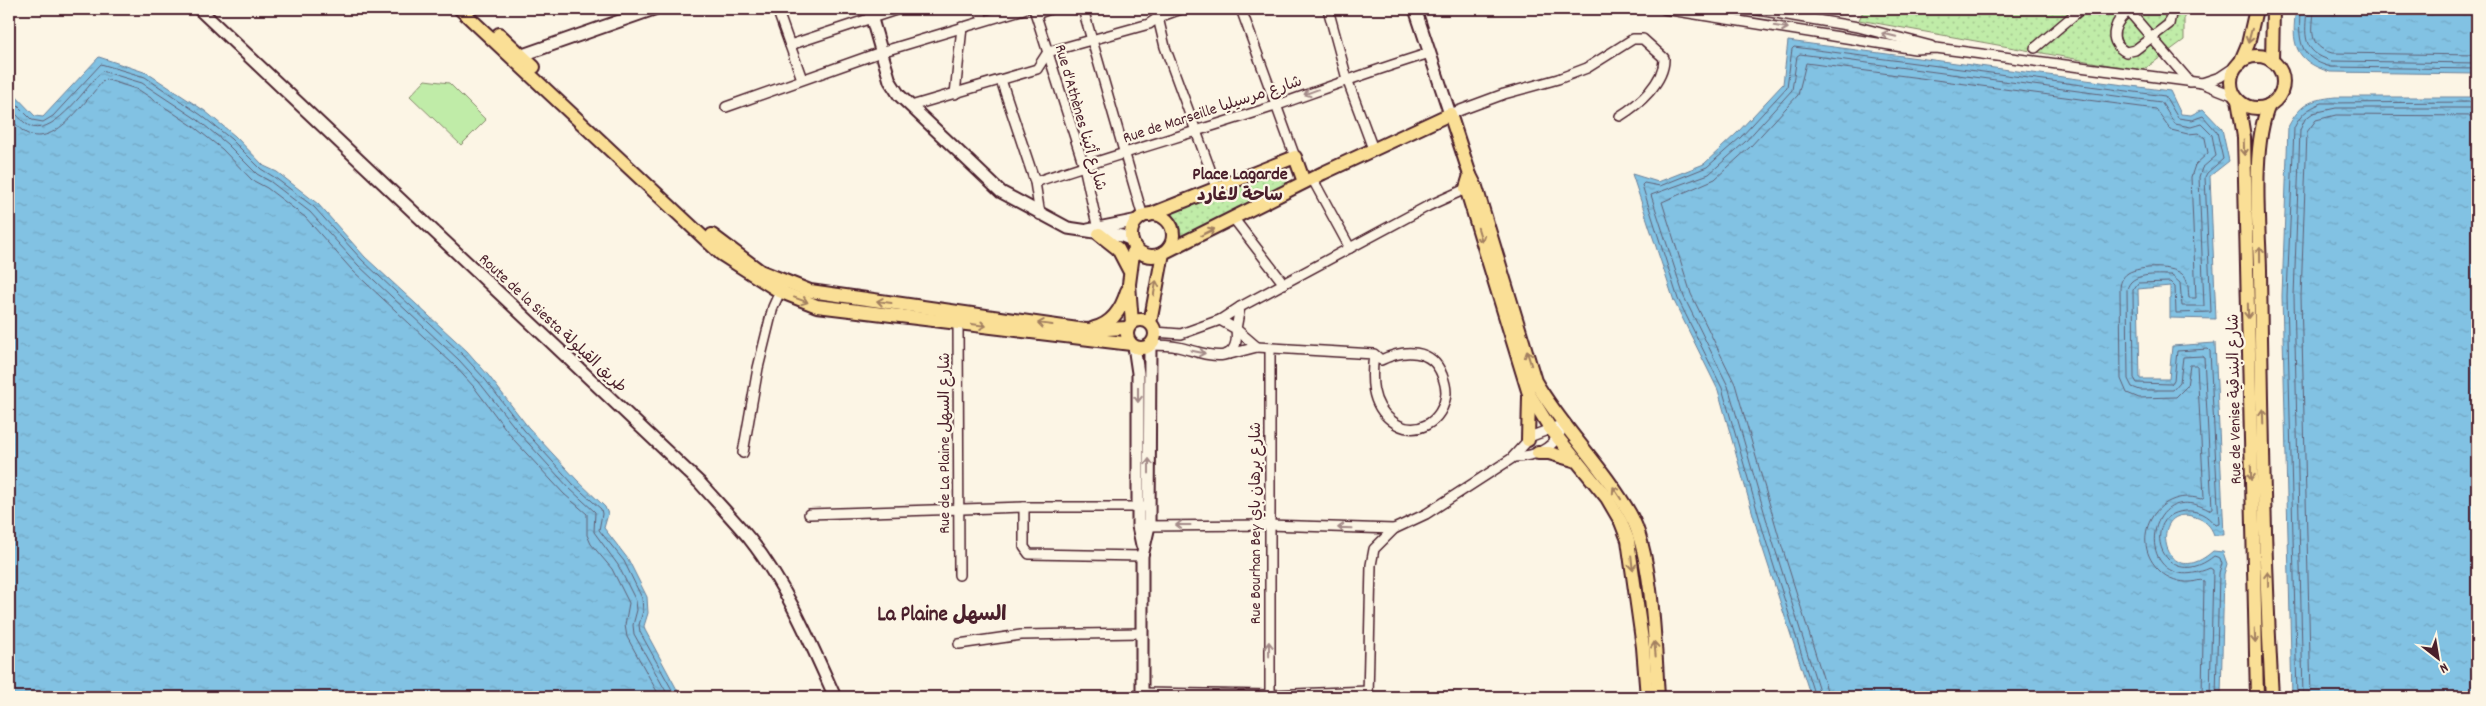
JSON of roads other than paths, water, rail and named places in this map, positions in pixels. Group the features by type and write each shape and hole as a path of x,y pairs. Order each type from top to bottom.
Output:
{"main road":[{"name":"Route de la Siesta طريق القيلولة","path":"200,9 700,483 749,539 773,574 802,623 835,697"},
{"path":"460,9 517,56 726,247 782,287 1141,348 1150,345"},
{"path":"472,9 517,56"},
{"path":"517,56 654,9"},
{"path":"1415,9 1470,175 1471,187 1529,394 1528,440"},
{"path":"2239,64 2256,57 2272,61 2279,68 2283,82 2279,96 2269,105 2253,108 2236,98 2231,80 2248,44 2256,9"},
{"path":"2272,61 2273,9"},
{"path":"871,13 890,81 911,106 1001,192 1040,215 1068,228 1095,230 1122,236 1133,243 1138,251 1151,256 1163,253 1234,219 1308,180 1450,114"},
{"name":"Rue de Venise شارع البندقية","path":"2236,98 2244,137 2257,697"},
{"name":"Rue de Venise شارع البندقية","path":"2269,105 2263,118 2260,139 2259,190 2261,369 2272,697"},
{"path":"1095,230 1143,217 1295,157 1308,180"},
{"path":"1471,187 1536,380 1550,406 1566,424 1631,515 1647,697"},
{"path":"1142,695 1144,507 1150,345 1153,328 1154,295 1163,253 1172,242 1172,228 1162,217 1143,217 1132,229 1133,243 1129,270 1130,325 1127,338 1132,345 1138,372 1144,507"},
{"path":"1095,230 1118,249 1129,270"},
{"path":"1085,330 1100,326 1120,310 1129,284"},
{"path":"958,317 1085,330 1130,325 1141,320 1153,328"},
{"path":"1529,394 1554,433 1607,498 1621,522 1634,538 1648,583 1658,697"},
{"path":"1538,454 1549,454 1577,461"}],"street":[{"path":"777,9 802,80"},
{"path":"790,45 871,13 899,9"},
{"path":"979,9 982,20"},
{"path":"726,107 881,52 982,20 1024,9"},
{"path":"1035,11 1050,9"},
{"path":"1083,9 1143,217"},
{"path":"911,106 1037,69 1048,52 1092,38 1149,24 1157,13 1181,9"},
{"path":"1241,9 1295,157"},
{"path":"1328,9 1347,79 1374,149"},
{"path":"1664,9 1915,49 1936,48"},
{"path":"1752,9 1858,27 1936,48 2202,83 2236,98"},
{"path":"2035,48 2081,9"},
{"path":"2172,9 2169,24 2151,38 2135,50 2126,52 2120,49 2113,40 2113,33 2129,10 2151,38 2190,82"},
{"name":"Rue d'Athènes شارع أثينا","path":"1035,11 1084,166 1095,230"},
{"path":"1157,13 1165,48 1217,188"},
{"path":"955,94 962,27"},
{"path":"1450,114 1489,99 1558,79 1587,68 1632,39 1643,39 1664,58 1665,67 1652,87 1636,106 1620,116"},
{"name":"Rue de Marseille شارع مرسيليا","path":"1035,182 1123,152 1275,106 1347,79 1430,53"},
{"path":"2202,83 2220,77 2239,64"},
{"path":"1001,80 1035,182 1040,215"},
{"path":"1308,180 1350,248"},
{"path":"1177,347 1175,340 1181,334 1220,320 1240,307 1350,248 1471,187"},
{"path":"1234,219 1284,284"},
{"path":"743,453 758,368 773,307 782,287"},
{"path":"1225,356 1235,348 1240,307"},
{"name":"Rue de La Plaine شارع السهل","path":"958,317 957,510 959,575"},
{"path":"1220,320 1236,329 1256,347"},
{"path":"1153,328 1181,334"},
{"path":"1150,345 1177,347 1204,354 1225,356 1256,347 1374,354 1381,360 1392,354 1419,352 1432,358 1439,367 1446,393 1442,408 1435,419 1424,427 1413,430 1394,422 1386,416 1377,402 1372,382 1374,354"},
{"name":"Rue Bourhan Bey شارع برهان باي","path":"1270,348 1268,525 1270,696"},
{"path":"1514,457 1538,454 1554,433 1566,424"},
{"path":"1142,695 1270,696 1368,694 1370,565 1374,549 1394,529 1426,514 1514,457 1528,440 1554,433"},
{"path":"1024,507 1024,547 1029,554 1143,552"},
{"path":"809,514 1024,507 1144,507"},
{"path":"1144,526 1268,525 1394,529"},
{"path":"959,644 1020,635 1142,633"}],"water":[{"path":"2296,9 2477,9 2477,74 2330,72 2318,68 2302,56 2295,41"},
{"path":"1788,41 2170,91 2181,114 2191,115 2203,109 2222,129 2229,161 2210,176 2216,319 2170,318 2170,286 2138,289 2140,379 2169,379 2172,346 2215,343 2224,535 2214,535 2207,524 2199,518 2180,516 2170,522 2166,533 2166,545 2172,556 2182,563 2195,562 2213,551 2223,552 2227,564 2224,574 2221,697 1811,697 1761,543 1718,390 1674,301 1632,174 1658,182 1704,164 1737,133 1783,84"},
{"path":"99,57 147,73 205,111 235,136 264,166 277,172 318,204 365,257 467,351 528,427 605,507 608,514 604,528 628,559 647,597 648,613 644,626 645,630 681,697 9,697 9,89 35,116 43,117"},
{"path":"2335,97 2477,97 2477,697 2292,697 2282,296 2288,127 2292,119 2302,108 2312,102"}],"district":[{"name":"Place Lagarde ساحة لاغارد","path":"1240,183"},
{"name":"La Plaine السهل","path":"942,613"}]}
